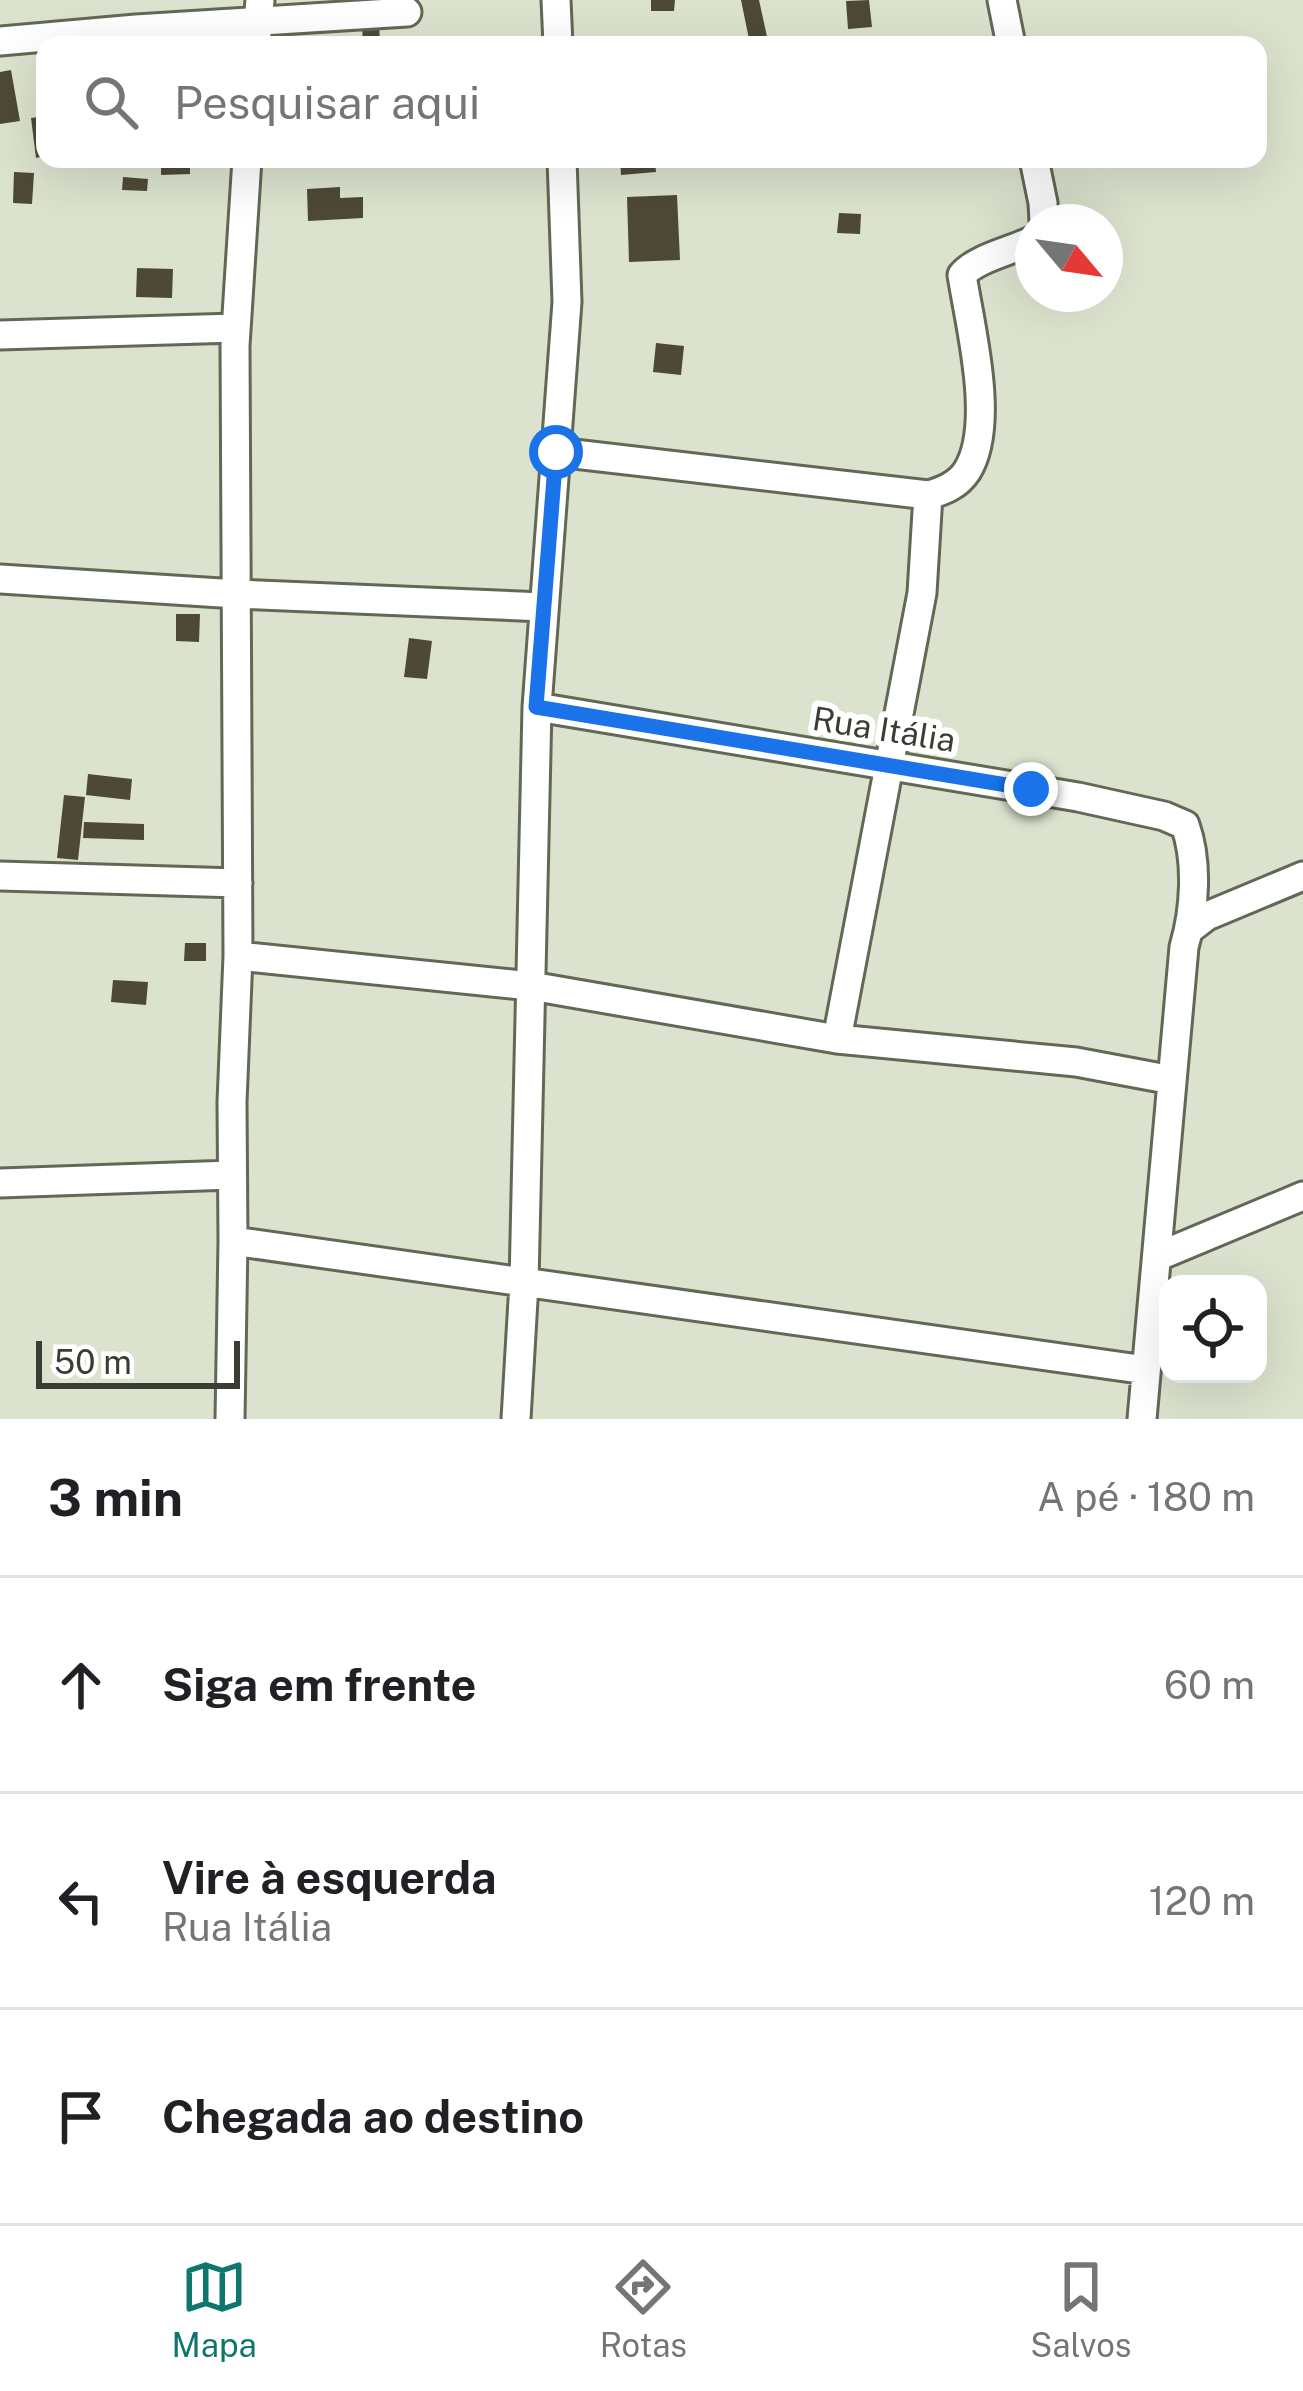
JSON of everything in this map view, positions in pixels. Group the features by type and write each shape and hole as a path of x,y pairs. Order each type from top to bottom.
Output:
{"street":[{"path":"556,0 558,36"},
{"path":"1002,0 1009,36"},
{"path":"68,36 407,12"},
{"path":"0,41 36,38"},
{"path":"230,1419 238,956 236,328 246,168"},
{"path":"516,1419 524,1283 536,707 567,302 562,168"},
{"path":"1036,168 1043,204"},
{"path":"556,452 928,495 947,490 966,474 979,431 980,383 962,275 970,265 1015,249"},
{"path":"0,335 236,328"},
{"path":"837,1039 922,593 928,495"},
{"path":"0,578 544,607"},
{"name":"Rua Itália","path":"536,707 1078,797 1164,816 1185,825 1193,848 1190,928"},
{"path":"0,876 238,883"},
{"path":"1142,1419 1184,947 1190,928 1207,916 1303,876"},
{"path":"238,956 531,986 837,1039 1076,1063 1172,1080"},
{"path":"0,1183 232,1175"},
{"path":"1159,1256 1303,1196"},
{"path":"233,1241 1146,1370"}],"building":[{"path":"651,0 675,0 674,11 651,11"},
{"path":"741,0 759,0 767,36 748,36"},
{"path":"869,0 872,27 848,29 846,1"},
{"path":"379,22 380,36 363,36 362,23"},
{"path":"11,70 20,121 0,124 0,72"},
{"path":"36,117 36,158 31,118"},
{"path":"161,168 190,168 190,174 161,175"},
{"path":"621,168 656,168 656,172 621,175"},
{"path":"14,172 34,173 32,204 13,203"},
{"path":"123,177 148,179 147,191 122,190"},
{"path":"340,187 340,198 363,197 363,218 308,221 307,189"},
{"path":"677,195 680,260 629,262 627,197"},
{"path":"839,213 861,214 860,234 837,233"},
{"path":"137,268 173,269 172,298 136,297"},
{"path":"656,343 684,346 681,375 653,372"},
{"path":"176,614 200,614 199,642 176,641"},
{"path":"409,638 432,641 427,679 404,677"},
{"path":"88,774 132,779 130,800 86,795"},
{"path":"64,795 85,797 78,860 57,858"},
{"path":"84,822 144,824 144,840 83,838"},
{"path":"185,943 206,943 206,961 184,961"},
{"path":"113,980 148,982 146,1005 111,1002"}],"route":[{"path":"556,452 536,707 1031,789"}]}
